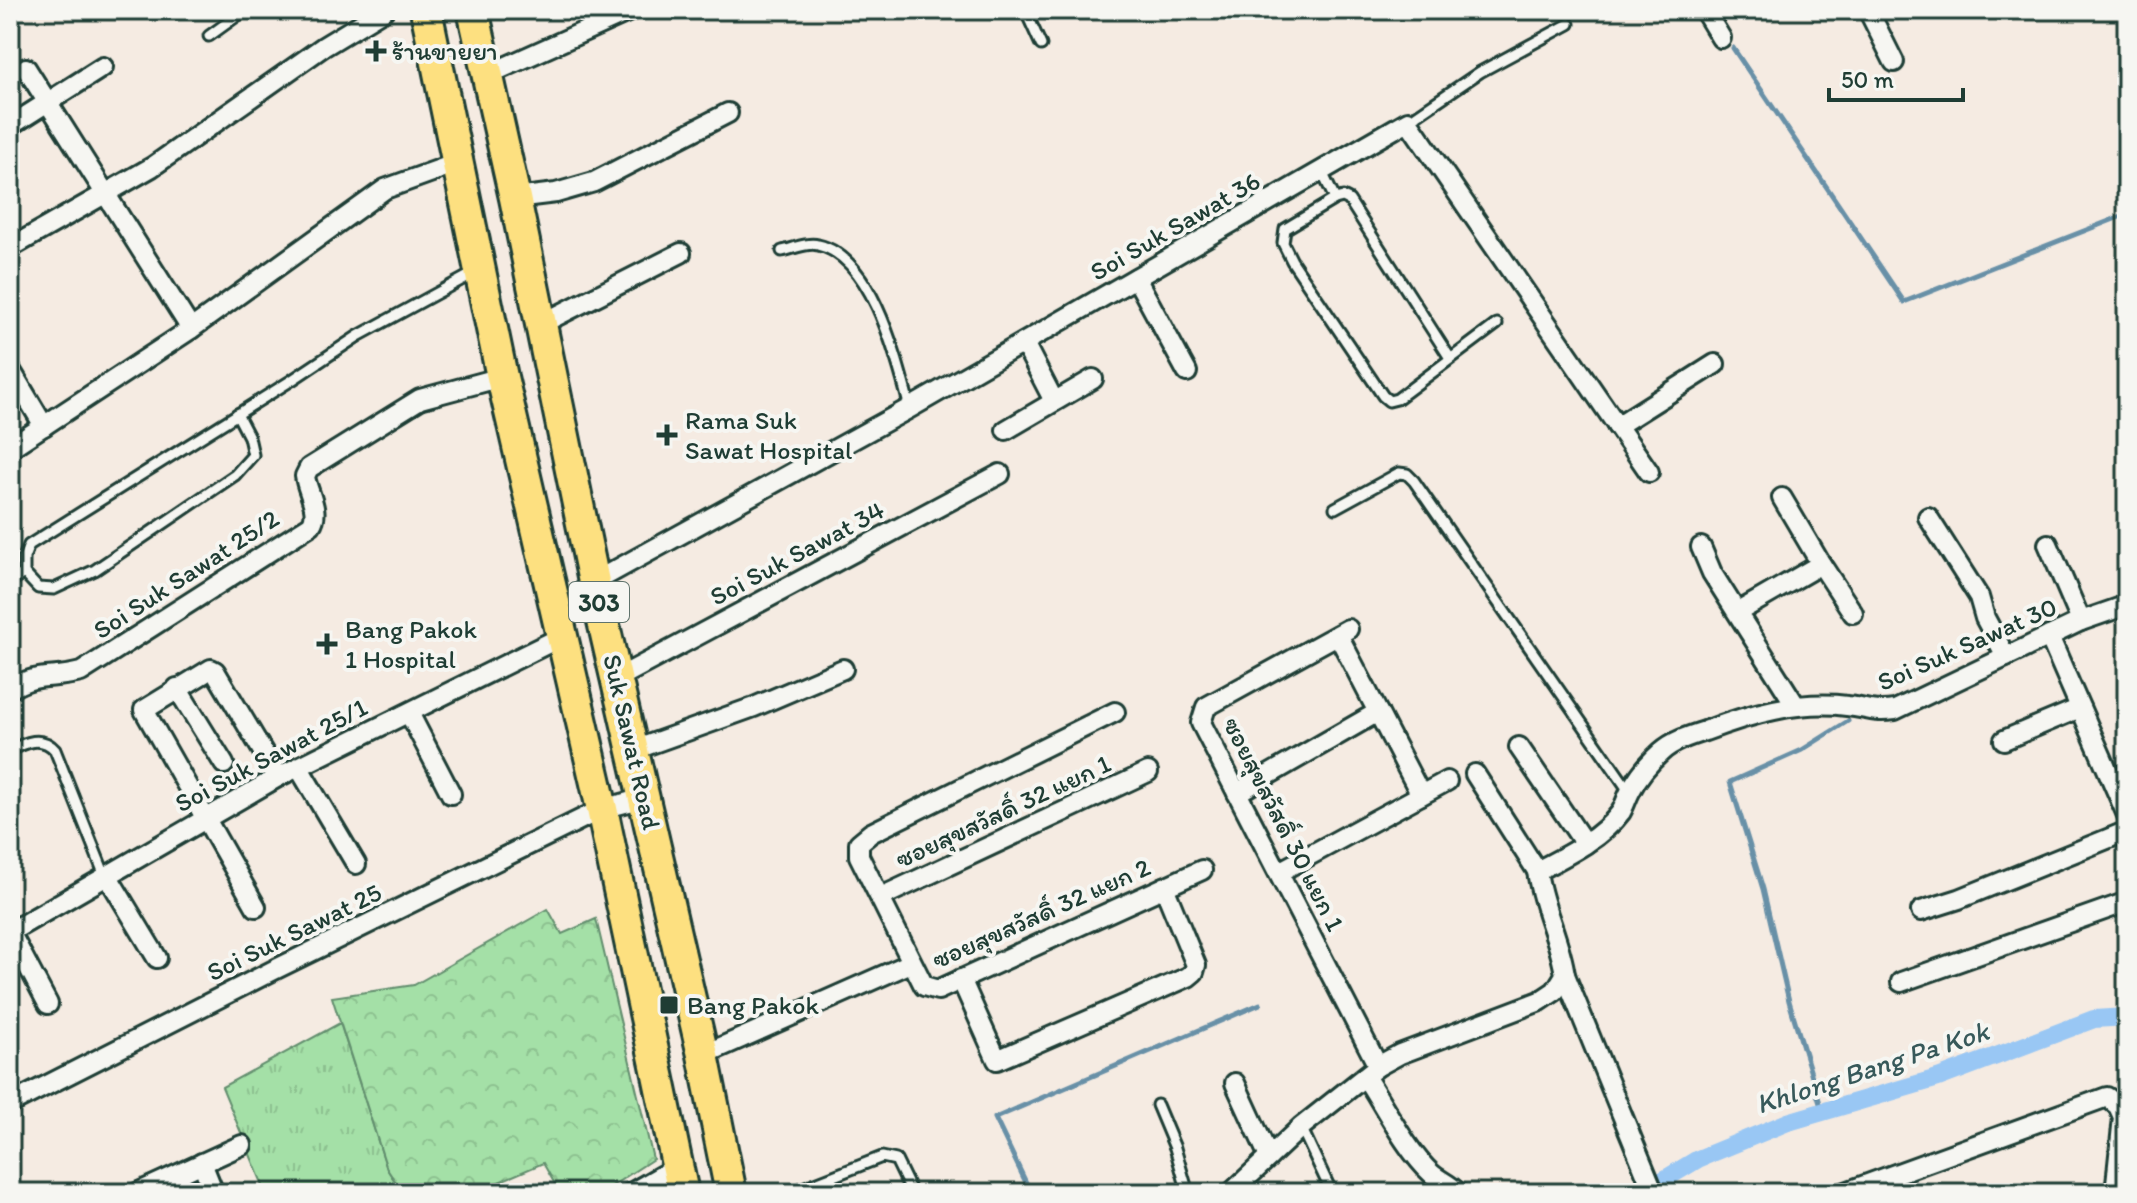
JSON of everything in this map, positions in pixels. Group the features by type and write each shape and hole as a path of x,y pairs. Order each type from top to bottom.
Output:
{"main road":[{"name":"Suk Sawat Road","path":"426,10 502,377 602,809 680,1180"},
{"name":"Suk Sawat Road","path":"473,10 594,582 703,1055 731,1193"}],"street":[{"path":"10,248 152,167 323,47 384,10"},
{"path":"487,75 632,10"},
{"path":"1704,10 1721,38"},
{"path":"1868,10 1894,62"},
{"path":"10,126 103,67"},
{"path":"26,68 191,329"},
{"path":"515,198 556,193 594,182 728,113"},
{"path":"1408,121 1649,472"},
{"name":"Soi Suk Sawat 36","path":"594,582 910,408 1408,121"},
{"path":"10,448 191,329 385,189 457,163"},
{"path":"541,324 681,253"},
{"path":"1136,278 1187,372"},
{"path":"1024,343 1054,401"},
{"path":"1617,426 1715,364"},
{"path":"10,369 44,426"},
{"name":"Soi Suk Sawat 25/2","path":"10,689 37,676 59,678 81,672 311,525 315,520 305,476 309,468 420,399 502,377"},
{"path":"1006,430 1093,379"},
{"name":"Soi Suk Sawat 34","path":"618,678 1000,474"},
{"path":"1782,498 1853,613"},
{"path":"1928,517 1979,597 1985,618 2006,657"},
{"path":"2048,544 2081,621"},
{"path":"1701,547 1712,573 1796,706"},
{"path":"1738,612 1821,564"},
{"name":"Soi Suk Sawat 30","path":"1537,871 1585,844 1606,827 1622,810 1629,791 1673,742 1751,714 1796,706 1847,706 1873,713 1895,710 2081,621 2127,605"},
{"name":"ซอยสุขสวัสดิ์ 30 แยก 1","path":"1378,712 1343,632 1206,707 1201,723 1279,872 1372,1072 1423,1163 1432,1174 1458,1193"},
{"name":"Soi Suk Sawat 25/1","path":"10,932 278,777 563,636"},
{"path":"2049,636 2127,815"},
{"path":"256,907 145,715 148,706 207,669 215,671 278,777"},
{"path":"634,750 754,707 843,669"},
{"path":"177,688 224,764"},
{"path":"2004,740 2080,708"},
{"name":"ซอยสุขสวัสดิ์ 32 แยก 2","path":"1115,712 871,833 859,843 859,856 911,963 924,986 938,990 1202,870"},
{"path":"1237,793 1378,712 1421,795"},
{"path":"409,713 451,794"},
{"path":"1519,747 1585,844"},
{"path":"299,768 356,864"},
{"name":"ซอยสุขสวัสดิ์ 32 แยก 1","path":"881,897 1148,772"},
{"path":"1475,774 1537,871 1540,896 1562,954 1565,975 1651,1185"},
{"path":"1279,872 1447,781"},
{"name":"Soi Suk Sawat 25","path":"10,1104 602,809 644,798"},
{"path":"1921,911 1959,899 2127,831"},
{"path":"106,876 157,958"},
{"path":"961,979 997,1060 1194,972 1196,965 1164,887"},
{"path":"1901,982 2127,902"},
{"path":"10,932 48,1004"},
{"path":"703,1055 911,963"},
{"path":"1231,1193 1301,1127 1372,1072 1400,1054 1540,1001 1555,991 1565,975"},
{"path":"1235,1083 1269,1157"},
{"path":"1843,1193 2107,1097 2118,1106 2123,1117 2115,1193"},
{"path":"137,1193 242,1145"},
{"path":"202,1163 214,1193"},
{"path":"631,1193 680,1180"}],"lane":[{"path":"209,36 245,10"},
{"path":"1025,10 1041,45"},
{"path":"1408,121 1480,72 1569,24"},
{"path":"1322,172 1335,199"},
{"path":"1450,358 1349,200 1343,197 1335,199 1285,229 1283,243 1292,261 1389,401 1397,399 1497,324"},
{"path":"782,251 816,243 843,255 865,281 895,355 910,408"},
{"path":"237,414 249,437 253,455 235,475 95,570 54,589 38,588 24,573 24,558 29,545 358,336 480,269"},
{"path":"1335,508 1399,473 1407,474 1629,791"},
{"path":"10,582 24,573"},
{"path":"10,751 25,742 35,741 46,742 55,750 106,876"},
{"path":"1157,1105 1175,1148 1188,1193"},
{"path":"1301,1127 1332,1193"},
{"path":"790,1193 889,1156 896,1160 912,1193"}],"green space":[{"path":"548,909 562,934 596,919 653,1159 601,1193 560,1193 543,1163 473,1193 403,1193 387,1169 332,997 414,985"},
{"path":"340,1023 387,1169 403,1193 266,1193 222,1087"}],"waterway":[{"path":"1733,48 1904,302 2127,214"},
{"path":"1822,1110 1789,1001 1763,889 1730,782 1802,750 1848,721"},
{"path":"1031,1193 995,1118 1260,1004"},
{"name":"Khlong Bang Pa Kok","path":"1642,1193 1698,1159 1788,1122 1938,1078 2094,1019 2127,1017"}],"place":[{"name":"ร้านขายยา","path":"376,51"},
{"name":"Rama Suk Sawat Hospital","path":"667,435"},
{"name":"Bang Pakok 1 Hospital","path":"327,644"},
{"name":"Bang Pakok","path":"669,1005"}]}
